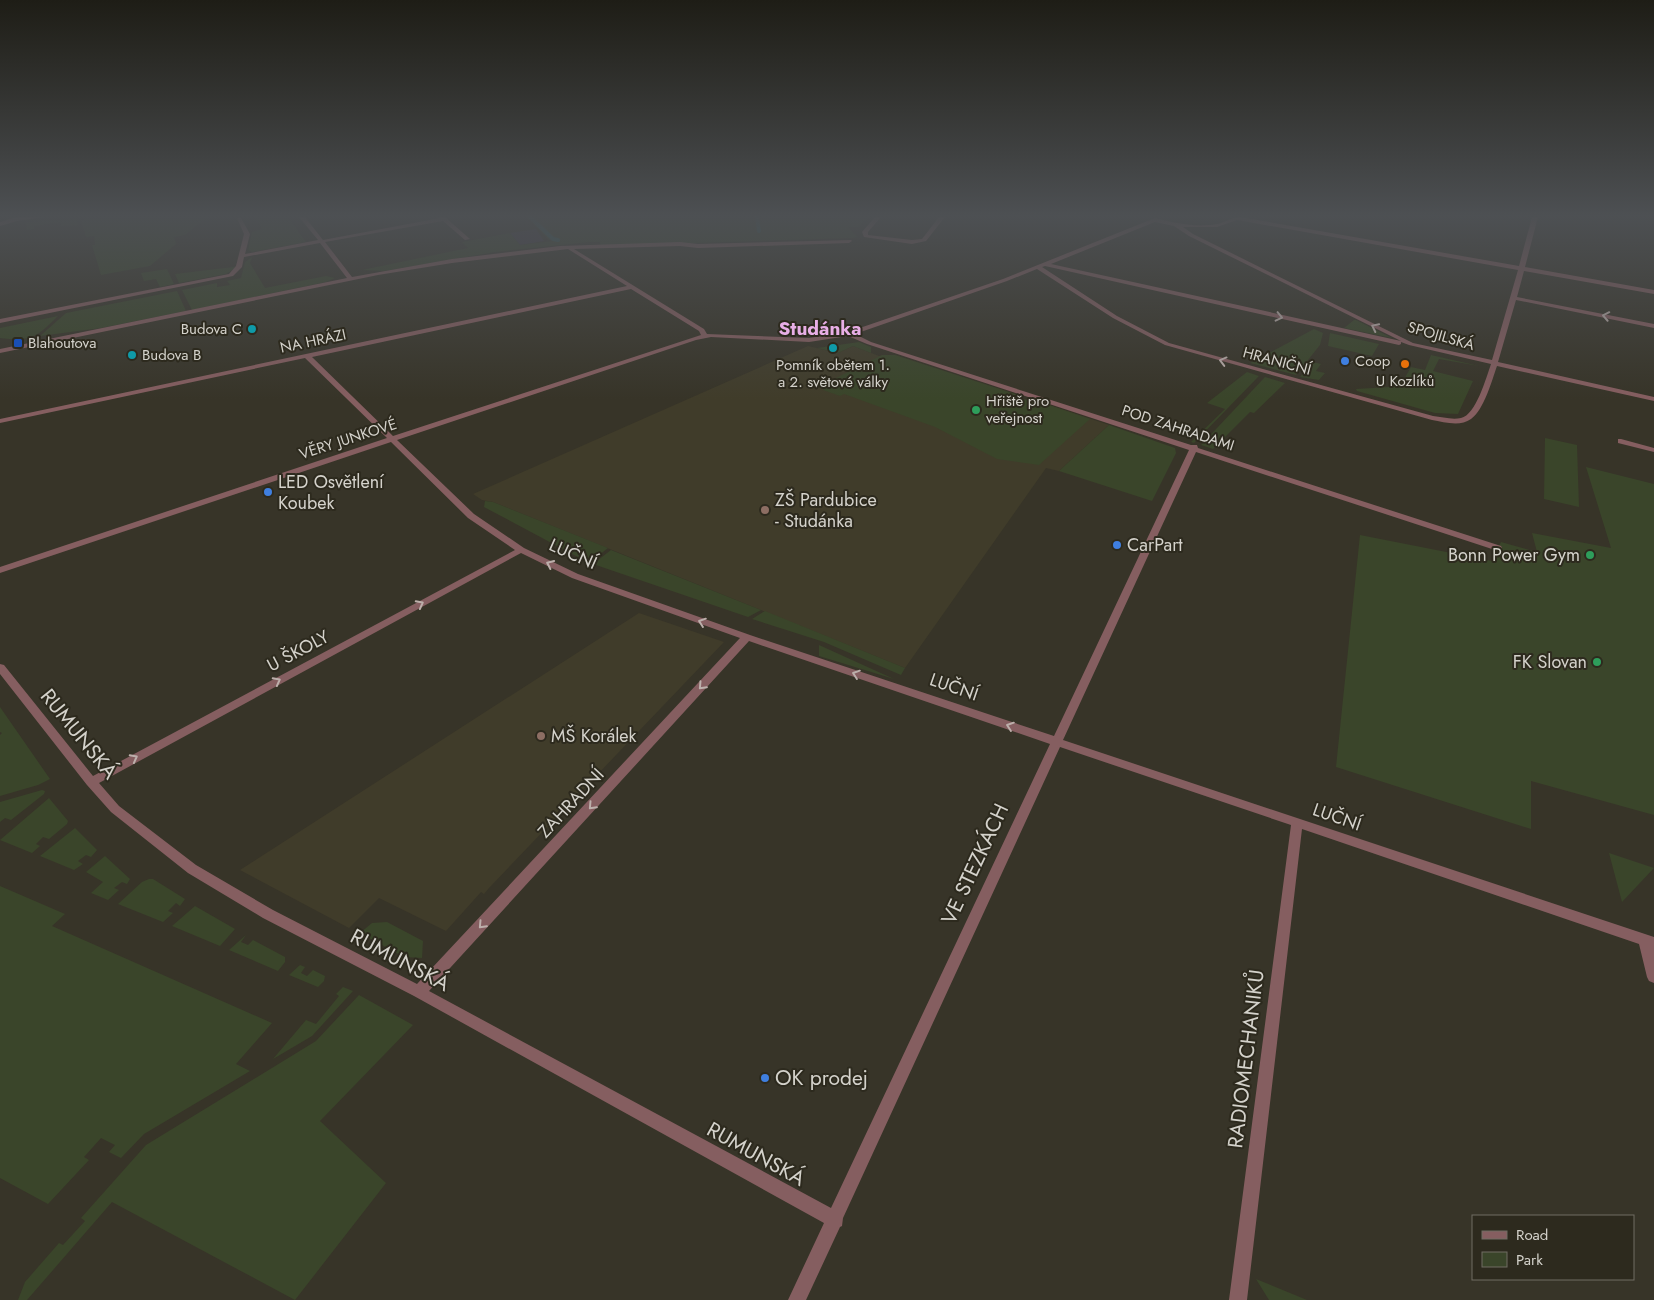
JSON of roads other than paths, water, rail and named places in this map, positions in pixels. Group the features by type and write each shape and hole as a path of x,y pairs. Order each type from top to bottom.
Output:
{"street":[{"path":"0,321 220,278"},
{"path":"0,351 359,278"},
{"path":"617,278 702,330 705,336 809,340 849,334 1008,278"},
{"name":"HRANIČNÍ","path":"1058,278 1115,316 1157,340 1192,352 1432,418 1461,420 1476,411 1494,364 1518,278"},
{"path":"1096,278 1437,352"},
{"name":"SPOJILSKÁ","path":"1276,278 1411,344 1437,352 1654,400"},
{"path":"1575,278 1654,292"},
{"name":"NA HRÁZI","path":"0,421 632,287"},
{"path":"1513,298 1654,326"},
{"path":"1332,328 1353,316"},
{"name":"POD ZAHRADAMI","path":"849,334 869,343 1194,447 1498,548"},
{"name":"VĚRY JUNKOVÉ","path":"0,570 705,336"},
{"name":"LUČNÍ","path":"306,355 471,516 520,550 592,583 747,638 1649,942"},
{"path":"1621,442 1654,450"},
{"name":"VE STEZKÁCH","path":"797,1300 836,1220 1056,741 1194,447"},
{"name":"U ŠKOLY","path":"91,782 520,550"},
{"name":"ZAHRADNÍ","path":"419,992 747,638"},
{"name":"RUMUNSKÁ","path":"2,674 115,809 192,869 268,914 419,992 836,1220"},
{"name":"RADIOMECHANIKŮ","path":"1238,1300 1298,823"},
{"path":"1649,942 1654,977"}],"place":[{"name":"Budova C","path":"252,329"},
{"name":"Blahoutova","path":"18,343"},
{"name":"Pomník obětem 1. a 2. světové války","path":"833,348"},
{"name":"Budova B","path":"132,355"},
{"name":"Coop","path":"1345,361"},
{"name":"U Kozlíků","path":"1405,364"},
{"name":"Hřiště pro veřejnost","path":"976,410"},
{"name":"LED Osvětlení Koubek","path":"268,492"},
{"name":"ZŠ Pardubice - Studánka","path":"765,510"},
{"name":"CarPart","path":"1117,545"},
{"name":"Bonn Power Gym","path":"1590,555"},
{"name":"FK Slovan","path":"1597,662"},
{"name":"MŠ Korálek","path":"541,736"},
{"name":"OK prodej","path":"765,1078"}],"district":[{"name":"Studánka","path":"820,328"}]}
